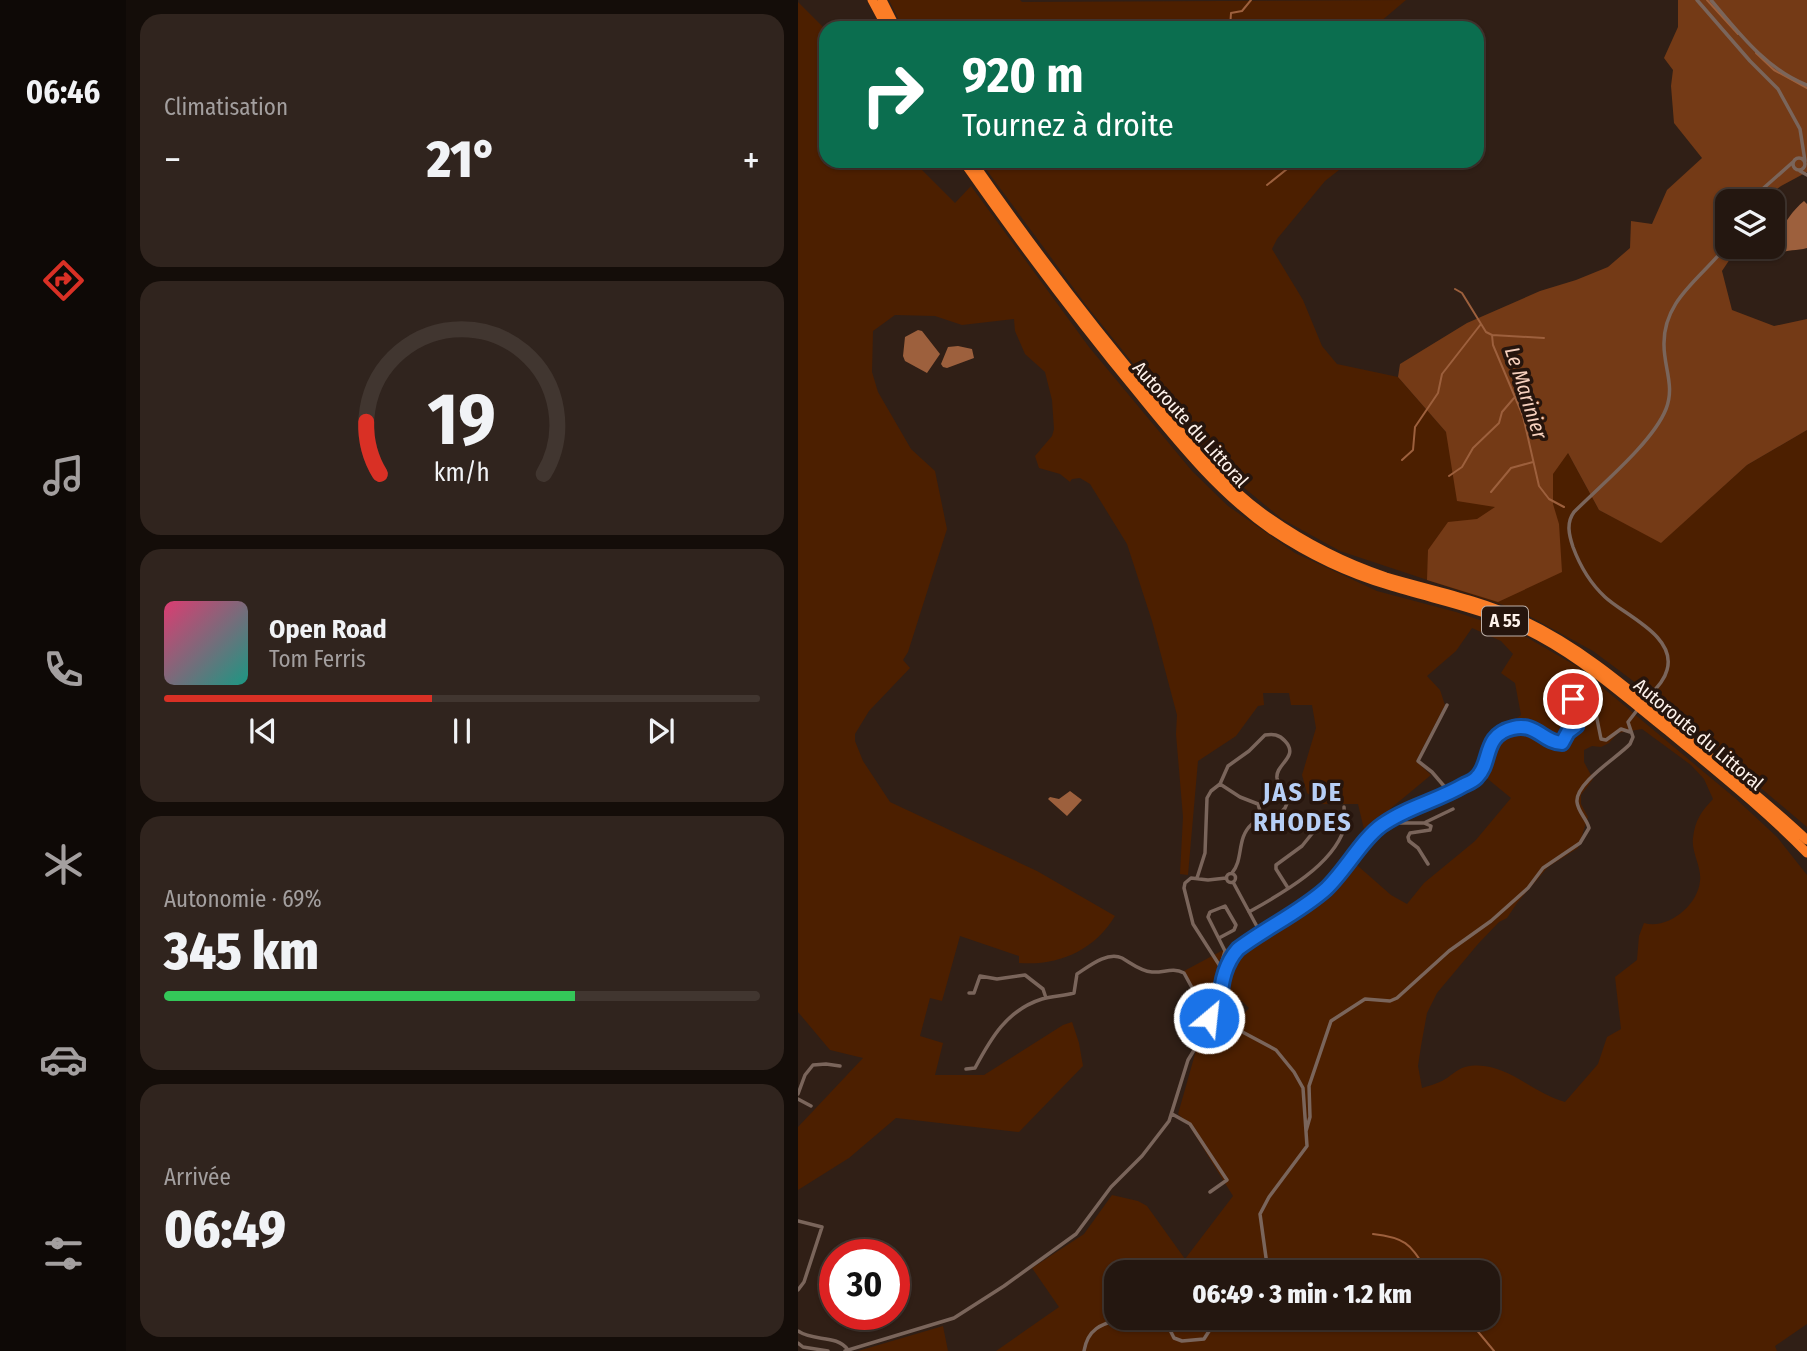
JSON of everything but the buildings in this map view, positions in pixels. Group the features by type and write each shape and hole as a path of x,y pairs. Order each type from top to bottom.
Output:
{"highway":[{"path":"872,0 883,21"},
{"path":"882,0 892,21"},
{"name":"Autoroute du Littoral","path":"968,168 1018,240 1091,336 1206,473 1246,510 1302,548 1345,569 1385,584 1483,612 1557,646 1597,673 1713,769 1807,853"},
{"name":"Autoroute du Littoral","path":"977,168 1116,354 1210,465 1248,501 1294,534 1341,559 1384,576 1507,613 1562,640 1633,692 1764,800 1807,840"}],"street":[{"path":"1697,0 1778,89 1799,125 1805,161 1803,171"},
{"path":"1711,0 1761,56 1793,79 1807,85"},
{"path":"1761,189 1784,172 1802,149"},
{"path":"1795,160 1805,161"},
{"path":"1795,160 1793,166 1803,171"},
{"path":"1784,172 1803,171"},
{"path":"1306,1131 1310,1115 1309,1086 1331,1021 1365,999 1397,998 1449,951 1491,921 1528,888 1543,868 1580,843 1589,828 1578,806 1578,795 1597,772 1630,744 1632,734 1628,723 1668,669 1665,650 1650,629 1614,604 1591,581 1576,555 1569,522 1574,512 1642,443 1660,420 1670,391 1664,345 1670,313 1679,297 1715,258"},
{"path":"1220,1020 1222,982 1231,957 1238,949 1301,910 1326,889 1368,837 1385,822 1450,793 1478,777 1492,743 1508,729 1532,729 1553,742 1562,743 1571,739 1576,726 1568,706 1574,699 1581,701 1596,715 1602,740 1608,739 1621,729 1632,734"},
{"path":"1447,705 1418,761 1432,772 1450,793"},
{"path":"1198,878 1205,853 1206,804 1211,791 1220,784 1228,766 1249,751 1261,738 1270,734 1281,737 1290,750 1288,759 1278,771 1277,777 1287,805 1278,814 1252,824 1242,839 1238,864 1227,878"},
{"path":"1220,784 1240,797 1258,804 1262,818"},
{"path":"1248,912 1288,888 1320,863 1344,829 1344,807"},
{"path":"1424,823 1453,809"},
{"path":"1288,888 1276,865 1302,846 1323,820 1344,829"},
{"path":"1385,822 1424,823 1431,826 1426,832 1410,833 1408,839 1418,848 1428,864"},
{"path":"1232,873 1236,877 1233,882"},
{"path":"1225,974 1191,919 1185,886 1188,880 1227,878 1233,882 1261,934"},
{"path":"1219,938 1234,930 1236,925 1225,906 1210,912 1208,917 1224,951 1220,968"},
{"path":"798,1331 806,1336 839,1341 847,1350 954,1318 1010,1282 1076,1234 1111,1187 1159,1136 1172,1114 1188,1060 1206,1029 1209,1017 1187,975 1172,969 1149,972 1128,964 1120,957 1110,957 1077,974 1074,993 1046,998 1015,1011 990,1039 975,1068 966,1069"},
{"path":"969,993 974,993 980,976 994,979 1025,975 1044,989 1046,998"},
{"path":"1209,1017 1220,1020 1278,1052 1302,1085 1310,1115"},
{"path":"1209,1017 1220,1020"},
{"path":"1206,1029 1220,1020"},
{"path":"811,1106 798,1096 806,1072 813,1065 840,1066"},
{"path":"1266,1260 1260,1213 1306,1148 1305,1103"},
{"path":"1172,1114 1190,1124 1227,1180 1209,1192"},
{"path":"1304,1118 1307,1120 1310,1115"},
{"path":"798,1221 822,1227 804,1282 798,1290"},
{"path":"1084,1351 1086,1341 1094,1329 1104,1325"},
{"path":"1170,1330 1174,1338 1182,1341 1204,1339 1210,1330"},
{"path":"798,1343 803,1347 828,1351"}],"shaded area":[{"path":"889,0 1406,0 1381,21 900,21"},
{"path":"1678,0 1807,0 1807,172 1777,189 1715,189 1715,259 1730,259 1722,271 1732,310 1774,326 1807,319 1807,430 1747,465 1661,543 1599,510 1568,453 1553,474 1553,504 1559,524 1562,572 1498,602 1427,580 1428,550 1448,522 1477,519 1495,507 1457,501 1446,432 1398,377 1400,364 1467,323 1540,291 1608,267 1630,248 1631,221 1652,224 1667,190 1702,158 1674,123 1671,86 1673,70 1664,58 1678,27"},
{"path":"798,2 819,23 819,168 920,168 955,203 971,186 1089,347 1192,471 1228,506 1295,553 1377,591 1456,612 1521,634 1578,667 1735,798 1777,837 1807,875 1807,1324 1775,1346 1777,1351 996,1351 1059,1307 1032,1268 1084,1234 1112,1195 1147,1206 1185,1259 1233,1196 1187,1122 1178,1114 1197,1047 1213,1030 1241,1017 1249,1008 1242,1001 1207,1014 1184,971 1255,933 1255,930 1293,912 1319,891 1350,859 1391,895 1407,904 1424,883 1475,841 1511,798 1478,771 1492,736 1521,715 1515,683 1501,673 1513,654 1501,641 1472,628 1456,651 1427,676 1440,690 1445,705 1416,761 1431,775 1390,809 1396,818 1384,824 1367,842 1358,804 1322,804 1307,793 1302,775 1316,728 1312,705 1291,705 1289,693 1263,693 1264,705 1258,706 1236,736 1198,761 1188,875 1180,874 1183,817 1176,734 1177,715 1152,621 1127,544 1090,484 1080,478 1070,482 1060,474 1039,468 1035,456 1052,436 1054,429 1052,400 1045,372 1025,354 1015,331 1014,319 962,325 935,316 895,315 873,331 872,372 878,392 911,449 935,471 947,529 908,652 903,660 910,668 869,711 855,734 855,741 863,761 890,802 1037,871 1115,916 1097,939 1086,947 1074,954 1048,962 1019,963 1019,956 960,936 942,1001 930,998 920,1036 943,1043 935,1075 984,1075 1072,1022 1083,1066 1019,1132 896,1118 849,1158 798,1190 798,1127 863,1058 830,1050 798,1012","holes":["1642,729 1691,765 1704,779 1713,799 1699,817 1694,832 1693,843 1700,876 1698,890 1688,907 1672,919 1663,923 1644,923 1639,936 1637,960 1615,977 1621,1029 1607,1037 1598,1064 1565,1102 1492,1067 1465,1067 1442,1081 1422,1088 1418,1066 1421,1046 1427,1013 1437,993 1478,944 1499,922 1507,918 1548,867 1578,848 1588,817 1581,804 1581,795 1593,779 1584,762 1584,750 1592,746 1601,747 1618,733"]},
{"path":"985,168 1348,168 1339,170 1325,181 1277,239 1272,249 1303,300 1322,346 1337,364 1398,377 1446,432 1568,453 1599,510 1661,542 1747,465 1807,430 1807,827 1640,686 1593,651 1518,610 1340,551 1282,519 1231,477 1165,403 1086,305"},
{"path":"1804,201 1807,204 1807,248 1785,251 1785,223"},
{"path":"918,330 922,331 940,354 927,373 905,361 903,356 905,337"},
{"path":"948,347 972,349 974,358 943,367 941,364"},
{"path":"1070,791 1082,800 1067,816 1048,799 1059,799"},
{"path":"943,1326 948,1351 858,1351"}],"waterway":[{"name":"Le Marinier","path":"1230,21 1231,13 1242,11 1251,0"},
{"path":"1707,0 1738,34"},
{"path":"1756,53 1774,70 1807,88"},
{"path":"1267,185 1288,168"},
{"name":"Le Marinier","path":"1455,289 1462,293 1486,332 1492,335 1493,345 1523,416 1539,486 1549,499 1564,507"},
{"path":"1402,460 1413,450 1415,427 1438,393 1442,374 1481,324"},
{"path":"1492,335 1544,338"},
{"path":"1449,476 1462,467 1473,448 1499,423 1502,412 1514,398"},
{"path":"1491,492 1511,468 1533,462"},
{"path":"1373,1234 1407,1244 1420,1260"},
{"path":"1477,1330 1494,1351"}],"district":[{"name":"JAS DE RHODES","path":"1303,807"}],"route":[{"path":"1209,1018 1215,1012 1221,1016 1222,982 1231,957 1238,949 1301,910 1326,889 1368,837 1382,824 1429,801 1446,796 1478,777 1492,743 1508,729 1532,729 1557,744 1562,743 1568,732 1576,726 1569,708 1573,699"}]}
